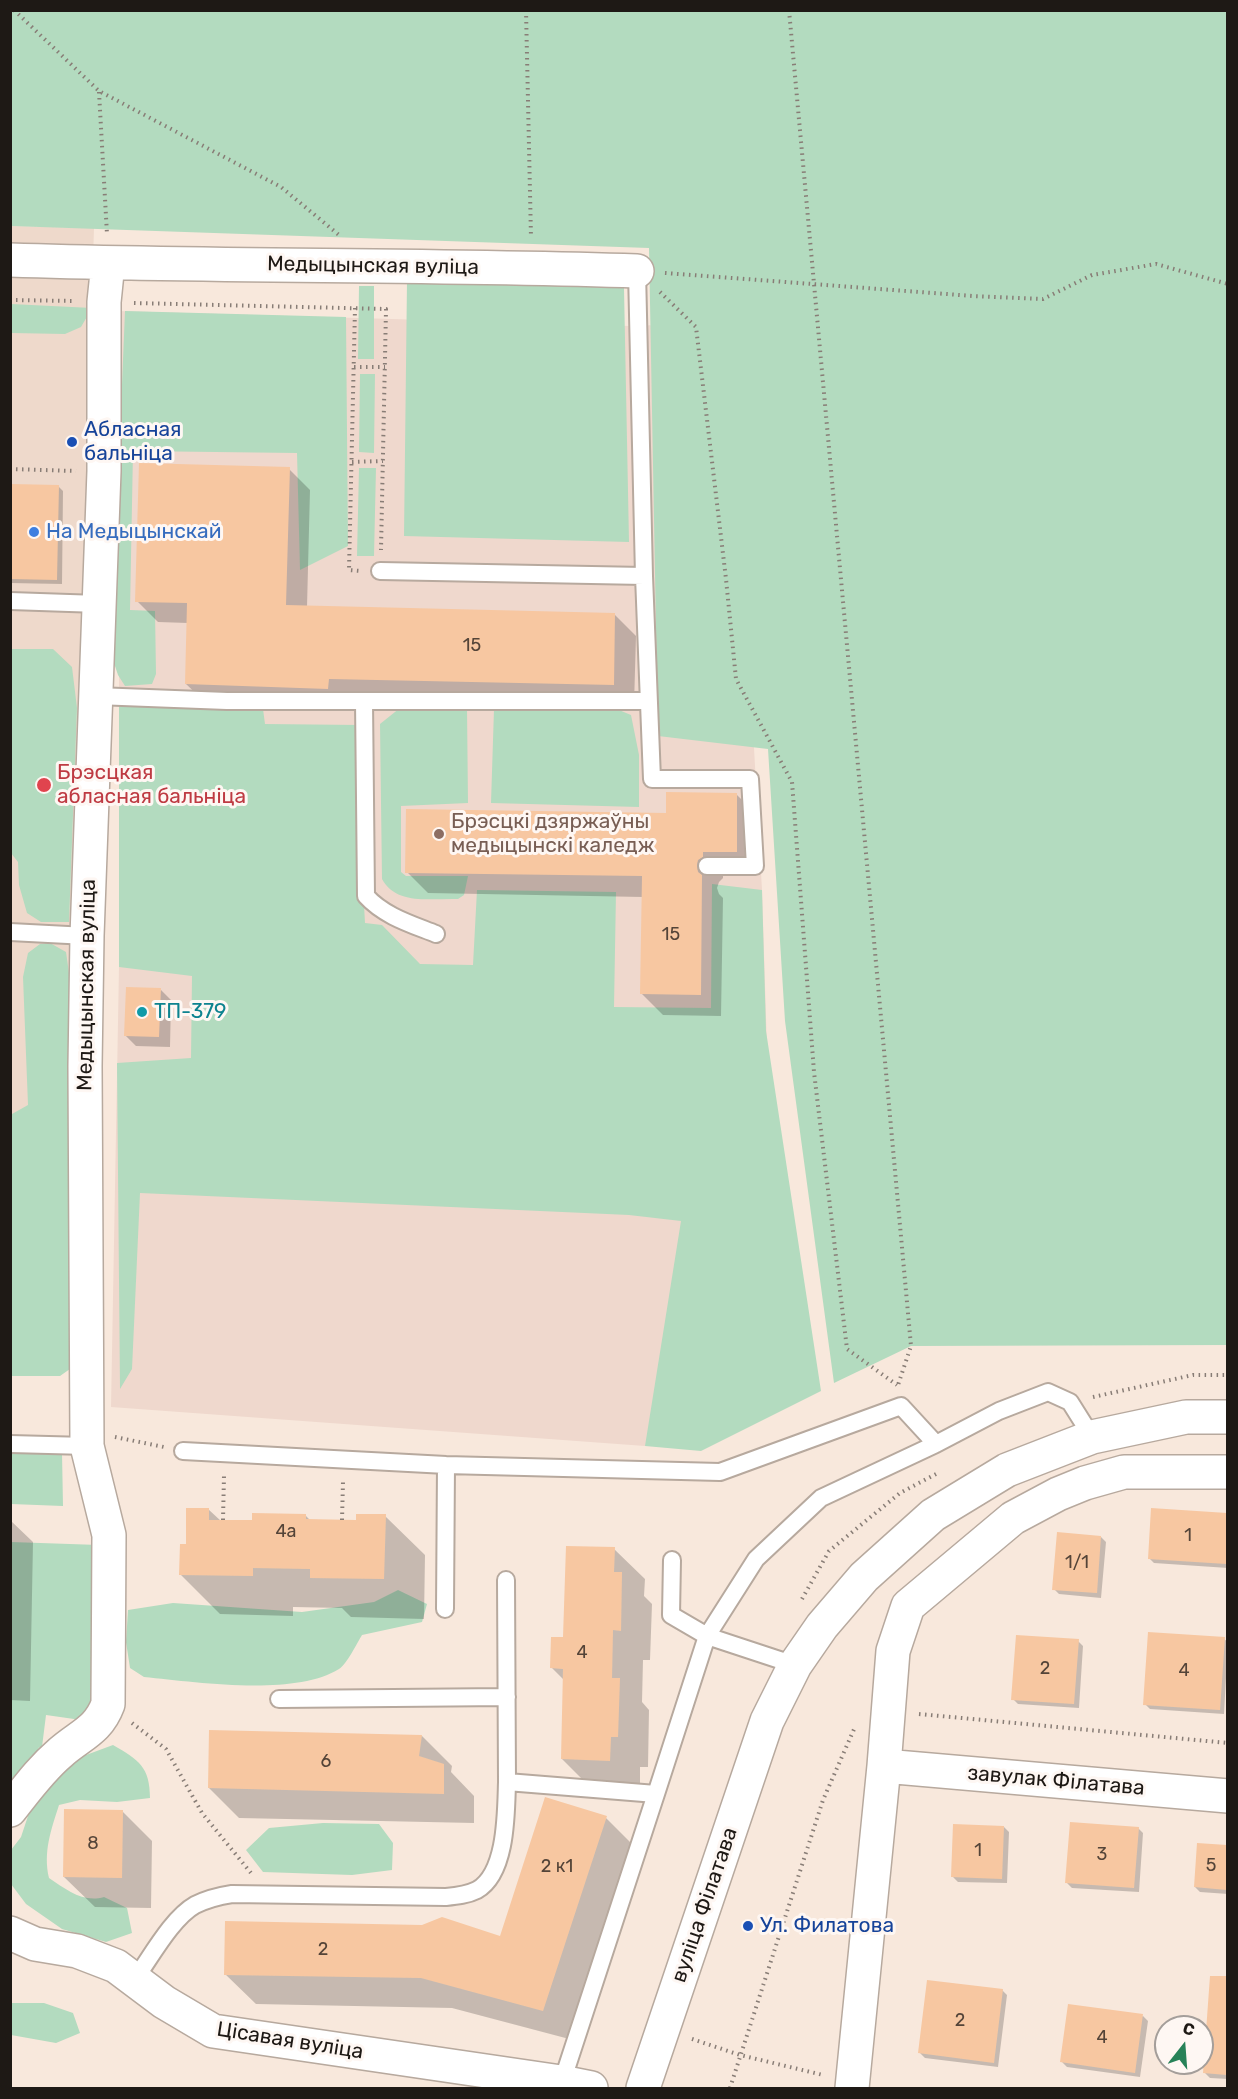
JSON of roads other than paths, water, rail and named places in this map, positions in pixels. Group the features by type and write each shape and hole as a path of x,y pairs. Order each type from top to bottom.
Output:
{"street":[{"name":"Медыцынская вуліца","path":"10,260 637,271"},
{"name":"Медыцынская вуліца","path":"10,1810 36,1776 52,1760 102,1719 108,1704 109,1535 87,1438 85,1065 87,936 104,471 105,302 108,263"},
{"name":"вуліца Філатава","path":"644,2088 767,1721 795,1665 822,1626 864,1577 933,1515 1007,1470 1092,1437 1186,1417 1227,1417"},
{"path":"852,2085 898,1767 888,1712 893,1651 908,1606 1013,1518 1058,1494 1085,1483 1124,1472 1227,1472"},
{"name":"завулак Філатава","path":"898,1767 1227,1796"},
{"name":"Цісавая вуліца","path":"10,1933 35,1944 77,1951 116,1966 164,2002 213,2031 571,2086"}],"lane":[{"path":"637,271 644,576 652,779 750,778 754,866 707,866"},
{"path":"380,571 644,576"},
{"path":"10,601 99,604"},
{"path":"96,696 227,701 648,701"},
{"path":"364,701 366,896 374,905 397,919 436,934"},
{"path":"10,932 87,936"},
{"path":"571,2086 656,1794 707,1636 756,1559 821,1498 936,1444 999,1411 1048,1392 1070,1402 1092,1437"},
{"path":"183,1451 446,1465 720,1472 901,1407 936,1444"},
{"path":"10,1444 87,1438"},
{"path":"445,1609 446,1465"},
{"path":"672,1560 671,1615 707,1636 795,1665"},
{"path":"135,1979 177,1920 194,1906 213,1898 232,1894 463,1896 478,1889 489,1880 496,1866 506,1814 506,1580"},
{"path":"279,1699 507,1697"},
{"path":"507,1782 656,1794"}],"place":[{"name":"Абласная бальніца","path":"72,442"},
{"name":"На Медыцынскай","path":"34,532"},
{"name":"Брэсцкая абласная бальніца","path":"44,785"},
{"name":"Брэсцкі дзяржаўны медыцынскі каледж","path":"439,834"},
{"name":"ТП-379","path":"142,1012"},
{"name":"Ул. Филатова","path":"748,1926"}]}
